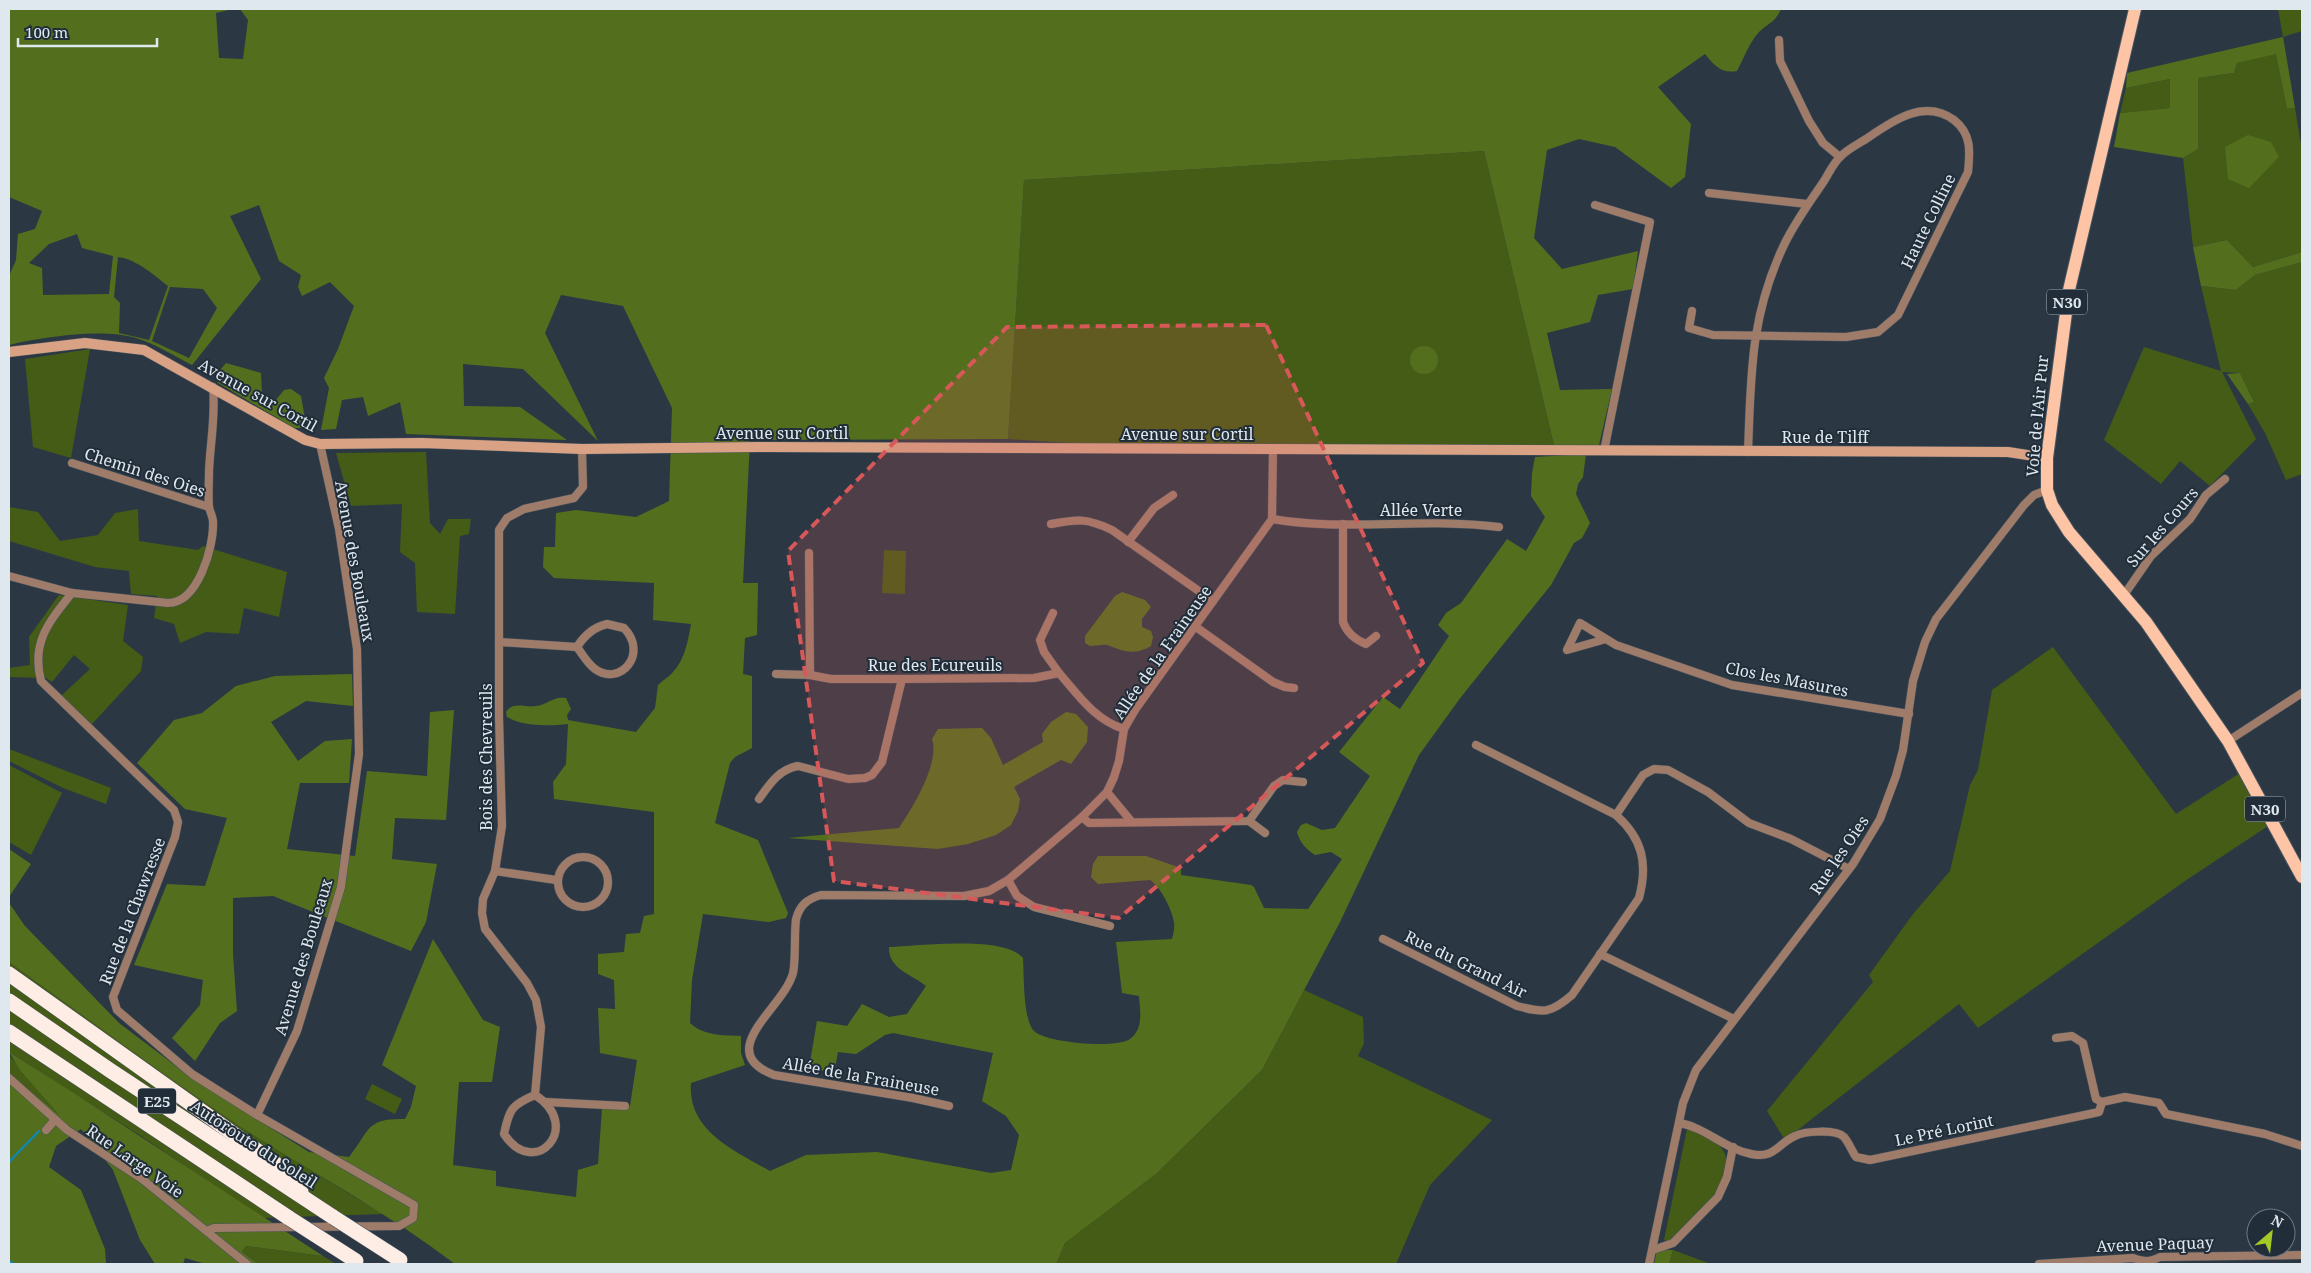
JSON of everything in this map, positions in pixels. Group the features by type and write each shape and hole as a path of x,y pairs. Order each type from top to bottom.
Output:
{"highway":[{"path":"9,974 287,1172 307,1200"},
{"name":"Autoroute du Soleil","path":"9,1001 111,1071 403,1262"},
{"name":"E25","path":"9,1032 358,1263"}],"main road":[{"name":"Voie de l'Air Pur","path":"2135,9 2069,290 2047,458 2047,490 2052,505 2069,532 2124,595 2162,644 2228,741 2302,877"},
{"name":"Avenue sur Cortil","path":"9,352 85,343 144,350 305,440 320,444 422,443 582,449 760,447 1580,452"},
{"name":"Rue de Tilff","path":"1580,452 2008,452 2047,458"}],"street":[{"path":"1748,452 1751,362 1754,335 1770,276 1807,204 1840,157 1823,142 1809,121 1780,61 1779,40"},
{"name":"Haute Colline","path":"1692,311 1689,328 1714,335 1846,337 1878,332 1898,315 1968,172 1970,150 1968,140 1957,122 1938,111 1926,110 1914,112 1901,118 1840,157"},
{"path":"1709,193 1807,204"},
{"path":"1595,204 1650,222 1604,451"},
{"path":"9,576 72,593 105,598 168,603 177,603 183,600 200,576 205,564 213,522 209,507 211,441 215,402 213,388"},
{"name":"Avenue des Bouleaux","path":"257,1115 297,1031 341,887 359,754 357,648 339,529 320,444"},
{"name":"Bois des Chevreuils","path":"534,1095 541,1027 536,1000 527,983 485,929 482,913 483,899 496,871 502,826 499,768 499,530 507,518 524,509 574,498 583,487 582,449"},
{"path":"1272,519 1274,449"},
{"name":"Chemin des Oies","path":"72,462 209,507"},
{"name":"Sur les Cours","path":"2124,595 2151,556 2190,519 2206,495 2225,479"},
{"name":"Rue les Oies","path":"1650,1264 1683,1102 1696,1070 1849,869 1880,819 1903,750 1919,655 1936,619 2024,505 2034,495 2047,490"},
{"path":"1128,542 1154,508 1173,495"},
{"path":"1051,524 1082,519 1095,522 1128,542 1213,601"},
{"name":"Allée Verte","path":"1272,519 1290,522 1344,524 1476,524 1499,527"},
{"name":"Allée de la Fraineuse","path":"949,1106 913,1098 774,1075 761,1070 752,1062 749,1046 752,1033 772,1010 788,985 793,972 798,911 805,902 821,895 964,896 989,891 1008,880 1082,817 1107,792 1119,761 1124,729 1272,519"},
{"path":"1344,524 1343,622 1351,634 1366,644 1376,636"},
{"path":"809,553 810,675"},
{"name":"Rue de la Chawresse","path":"72,593 47,624 42,638 37,654 41,681 174,810 178,822 175,838 113,997 117,1010 192,1074 257,1115 414,1205 413,1218 399,1226 214,1228 207,1231"},
{"path":"1053,613 1040,640 1044,652 1059,673 1096,715 1110,725 1124,729"},
{"name":"Clos les Masures","path":"1606,639 1567,650 1580,623 1616,645 1732,685 1909,714"},
{"path":"607,624 624,628 633,641 635,649 630,663 625,669 619,672 607,673 596,670 587,662 577,648 591,631 598,626 607,624"},
{"path":"1196,627 1273,682 1285,687 1294,688"},
{"path":"499,642 577,648"},
{"name":"Rue des Ecureuils","path":"776,674 810,675 831,679 902,679 1034,678 1059,673"},
{"path":"759,799 775,778 789,767 798,766 848,779 865,778 872,775 882,762 902,679"},
{"path":"2228,741 2302,693"},
{"name":"Rue du Grand Air","path":"1384,939 1517,1006 1541,1012 1559,1006 1572,995 1639,898 1644,880 1643,856 1626,824 1616,815 1476,745"},
{"path":"1616,815 1643,775 1654,769 1668,770 1708,792 1748,823 1791,840 1849,869"},
{"path":"1249,822 1274,786 1283,780 1303,782"},
{"path":"1107,792 1131,821"},
{"path":"1082,817 1089,823 1131,821 1249,822 1265,833"},
{"path":"578,858 589,858 598,862 606,872 608,881 602,898 593,905 577,907 567,901 560,893 556,880 568,862 578,858"},
{"path":"496,871 556,880"},
{"path":"1008,880 1017,896 1034,907 1110,926"},
{"path":"1600,954 1734,1018"},
{"path":"2056,1038 2072,1036 2083,1043 2096,1099 2102,1102"},
{"name":"Rue Large Voie","path":"9,1078 67,1130 142,1179 247,1264"},
{"path":"534,1095 546,1102 554,1114 556,1132 549,1146 538,1153 523,1151 512,1145 504,1134 508,1114 520,1101 534,1095"},
{"name":"Le Pré Lorint","path":"1733,1147 1751,1154 1768,1155 1796,1135 1836,1132 1843,1136 1856,1157 1870,1160 2099,1112 2102,1102 2126,1097 2159,1103 2166,1114 2265,1134 2302,1146"},
{"path":"546,1102 625,1106"},
{"path":"46,1130 55,1120"},
{"path":"1653,1250 1673,1243 1718,1197 1727,1177 1733,1147 1690,1125 1680,1123"},
{"name":"Avenue Paquay","path":"2040,1264 2133,1258 2145,1263 2160,1257 2302,1255"}],"highlighted area":[{"path":"1266,325 1423,663 1119,918 834,881 788,551 1007,327"}],"green space":[{"path":"9,9 233,9 216,13 219,58 243,59 248,20 240,9 1781,9 1774,20 1755,36 1737,71 1722,70 1705,54 1658,87 1691,124 1685,177 1671,188 1615,147 1579,139 1547,150 1534,238 1562,269 1638,251 1633,289 1598,295 1590,322 1547,333 1560,390 1612,389 1599,445 1554,445 1484,151 1024,180 1008,439 750,440 743,583 758,583 757,635 745,638 743,674 752,676 752,748 735,757 730,763 715,823 758,840 788,913 786,918 769,922 703,914 692,980 690,1023 707,1033 741,1036 741,1053 745,1065 691,1083 692,1100 697,1114 705,1127 742,1156 770,1171 806,1155 877,1152 991,1173 1011,1170 1019,1135 1006,1116 982,1101 993,1053 893,1033 885,1035 856,1054 838,1052 834,1073 809,1068 817,1021 847,1026 862,1004 889,1017 907,1014 926,986 896,966 892,961 889,947 980,944 998,946 1013,951 1023,958 1027,1016 1033,1030 1040,1035 1065,1041 1096,1044 1111,1044 1130,1039 1139,1025 1139,996 1122,993 1116,942 1172,939 1174,923 1165,899 1150,880 1098,884 1091,877 1093,864 1098,856 1146,856 1181,868 1181,875 1251,885 1254,887 1264,908 1308,909 1342,859 1331,852 1315,855 1304,845 1297,832 1301,825 1306,823 1322,830 1335,828 1370,776 1339,752 1383,697 1400,709 1449,636 1438,625 1446,613 1461,603 1507,539 1526,551 1545,517 1531,496 1535,457 1586,454 1583,477 1578,484 1576,494 1590,523 1582,538 1574,543 1551,585 1461,697 1419,755 1340,922 1262,1070 1156,1174 1065,1243 1056,1264 455,1264 377,1210 241,1127 9,962 9,903 25,926 119,1023 193,1079 309,1152 349,1157 370,1127 383,1121 405,1119 411,1107 416,1086 382,1065 433,939 483,1020 500,1027 492,1082 459,1082 453,1165 496,1171 496,1186 576,1197 578,1170 598,1164 602,1109 630,1106 637,1060 600,1053 598,1008 615,1009 614,980 598,974 598,954 624,952 626,934 640,933 644,916 654,914 654,812 554,799 553,782 566,764 568,724 521,723 507,717 506,712 516,706 536,706 557,698 566,698 571,709 567,715 568,720 636,732 655,708 658,685 671,674 683,656 691,624 653,620 654,583 554,578 543,567 544,547 555,547 556,513 576,510 636,517 669,501 672,408 623,306 561,295 545,333 598,441 523,369 463,364 464,406 520,407 567,440 406,434 400,402 368,416 363,397 342,400 336,429 321,430 329,388 324,378 338,349 354,306 330,282 302,296 298,287 301,275 279,261 259,205 230,216 261,279 192,365 151,343 122,335 72,335 9,345 9,276 16,260 18,234 35,229 42,211 9,197","holes":["77,234 82,248 113,256 109,294 43,295 42,268 29,263 49,244","118,257 138,264 168,286 149,340 119,333 120,303 114,297","170,287 203,289 217,308 189,358 152,341"]},
{"path":"2278,9 2302,9 2302,31 2283,37"},
{"path":"2283,37 2295,108 2287,109 2276,54 2237,63 2234,73 2198,78 2198,149 2183,158 2114,147 2120,113 2170,108 2170,79 2126,88 2127,73"},
{"path":"2276,53 2287,109 2295,108 2302,151 2302,252 2253,267 2227,240 2193,247 2183,158 2198,149 2198,78 2234,73 2237,63"},
{"path":"2170,79 2170,108 2120,113 2126,88"},
{"path":"2248,135 2271,142 2279,157 2249,188 2228,179 2225,147"},
{"path":"1484,151 1554,445 1087,444 1008,439 1024,180"},
{"path":"2227,240 2253,267 2302,252 2302,262 2255,275 2236,290 2201,286 2193,247"},
{"path":"2302,262 2302,474 2286,480 2265,433 2248,404 2254,402 2240,373 2222,372 2256,439 2210,486 2180,461 2161,484 2104,440 2144,347 2221,371 2201,286 2236,290 2255,275"},
{"path":"1424,346 1434,350 1438,360 1434,370 1424,374 1414,370 1410,360 1414,350"},
{"path":"90,349 71,458 33,447 25,359"},
{"path":"226,363 261,373 262,396 271,406 284,390 291,389 301,396 305,419 302,428 294,428 218,383 215,376"},
{"path":"2240,373 2254,402 2248,404 2227,374"},
{"path":"426,452 430,523 440,534 448,519 471,519 469,534 460,536 455,614 417,612 415,563 400,552 402,504 351,506 336,453"},
{"path":"9,507 38,512 60,541 98,535 115,513 138,509 139,541 198,550 203,546 287,572 279,617 244,608 239,634 206,632 180,643 174,624 154,618 157,596 131,594 129,571 95,567 9,541"},
{"path":"884,550 906,551 905,594 882,593"},
{"path":"1122,592 1145,600 1151,607 1142,619 1142,627 1151,631 1153,637 1151,646 1134,652 1107,645 1090,646 1085,643 1085,636 1115,596"},
{"path":"59,595 128,605 123,641 143,657 141,671 92,724 61,696 90,669 74,655 52,682 46,678 9,677 9,668 30,665 29,637"},
{"path":"2053,647 2176,814 2240,773 2268,826 2185,881 1978,1028 1959,1004 1785,1140 1767,1111 1873,982 1869,975 1913,914 1950,871 1970,785 1978,770 1992,690"},
{"path":"352,674 353,706 306,701 271,722 298,761 325,741 352,739 349,783 300,783 287,849 355,856 367,771 427,776 430,712 454,710 446,820 395,818 392,859 437,864 426,922 411,951 273,896 233,898 233,954 237,1011 220,1023 195,1061 172,1038 200,1005 203,980 134,965 167,884 205,886 227,818 185,809 137,763 174,720 202,713 236,686 275,676"},
{"path":"1066,712 1076,714 1088,727 1087,742 1071,764 1061,760 1014,787 1020,799 1018,811 1011,825 996,835 968,844 938,849 788,838 899,828 924,785 932,760 932,739 938,729 982,728 991,738 1003,765 1043,742 1042,734 1051,722"},
{"path":"9,749 111,788 106,804 63,788 9,761"},
{"path":"9,765 62,793 31,855 9,842"},
{"path":"9,849 31,864 9,897"},
{"path":"9,962 240,1124 383,1214 262,1218 141,1136 9,1052"},
{"path":"1304,990 1363,1017 1364,1043 1358,1056 1492,1120 1430,1185 1396,1264 1056,1264 1065,1243 1156,1174 1262,1070"},
{"path":"9,1052 323,1256 246,1246 242,1252 258,1264 206,1264 185,1258 183,1264 155,1264 140,1240 113,1170 81,1129 56,1146 49,1167 81,1190 105,1249 106,1264 9,1264 9,1073 59,1115 20,1070"},
{"path":"9,1055 63,1120 9,1073"},
{"path":"372,1084 402,1099 395,1114 365,1099"},
{"path":"1687,1129 1695,1130 1718,1144 1726,1156 1726,1169 1713,1197 1669,1242 1664,1240"},
{"path":"246,1246 323,1256 336,1264 258,1264 242,1252"},
{"path":"1657,1250 1673,1250 1669,1264 1654,1264"},
{"path":"1673,1250 1711,1264 1669,1264"}],"waterway":[{"path":"9,1162 39,1131"},
{"path":"9,1261 14,1264"}]}
